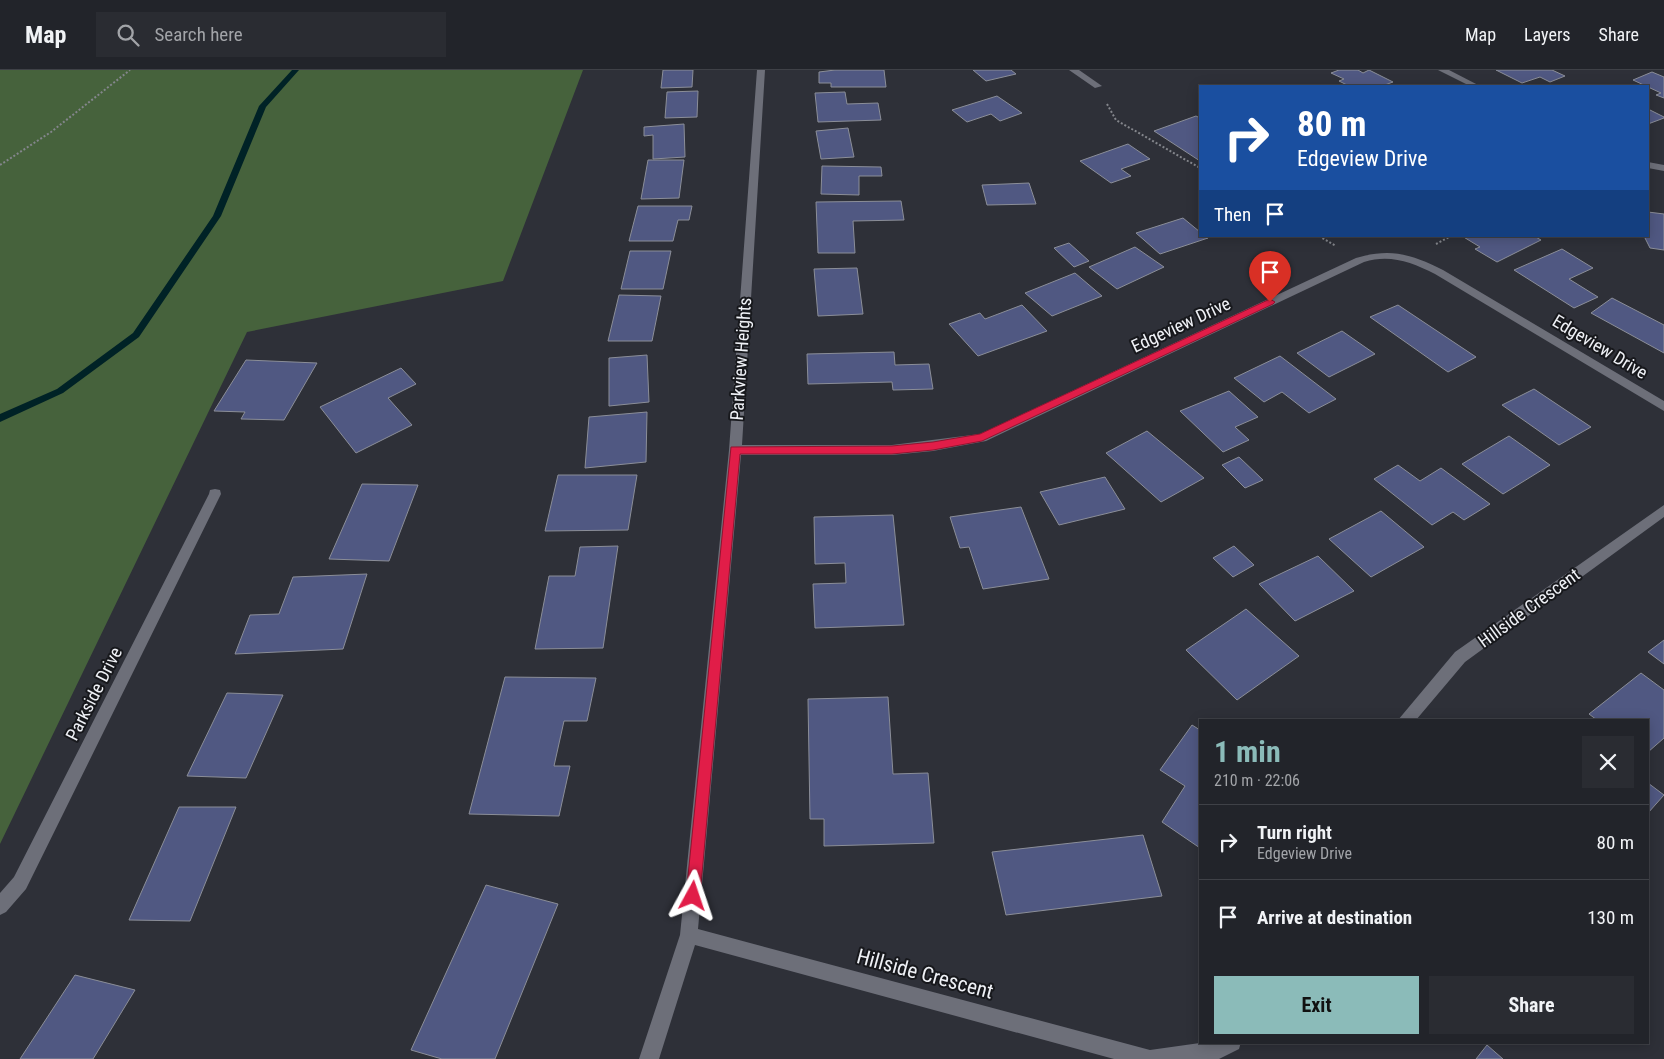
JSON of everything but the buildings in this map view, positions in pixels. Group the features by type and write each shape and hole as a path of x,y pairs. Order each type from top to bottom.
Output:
{"street":[{"name":"Parkview Heights","path":"649,1059 689,935 735,450 761,70"},
{"path":"1073,70 1098,86"},
{"path":"1442,70 1474,85"},
{"path":"1649,165 1664,168"},
{"name":"Edgeview Drive","path":"735,450 892,450 982,438 1376,254 1410,258 1439,272 1664,407"},
{"name":"Parkside Drive","path":"0,906 20,883 215,494"},
{"name":"Hillside Crescent","path":"1407,719 1460,657 1664,510"},
{"name":"Hillside Crescent","path":"689,935 1150,1059 1215,1051 1228,1044"}],"path":[{"path":"0,165 18,155 62,124 96,94 130,70"},
{"path":"1098,86 1116,120 1199,167"}],"green space":[{"path":"0,70 583,70 503,281 247,332 0,844"}],"waterway":[{"path":"0,418 60,391 136,335 217,216 263,106 296,70"}],"route":[{"path":"693,896 735,450 892,450 982,438 1270,302"}]}
